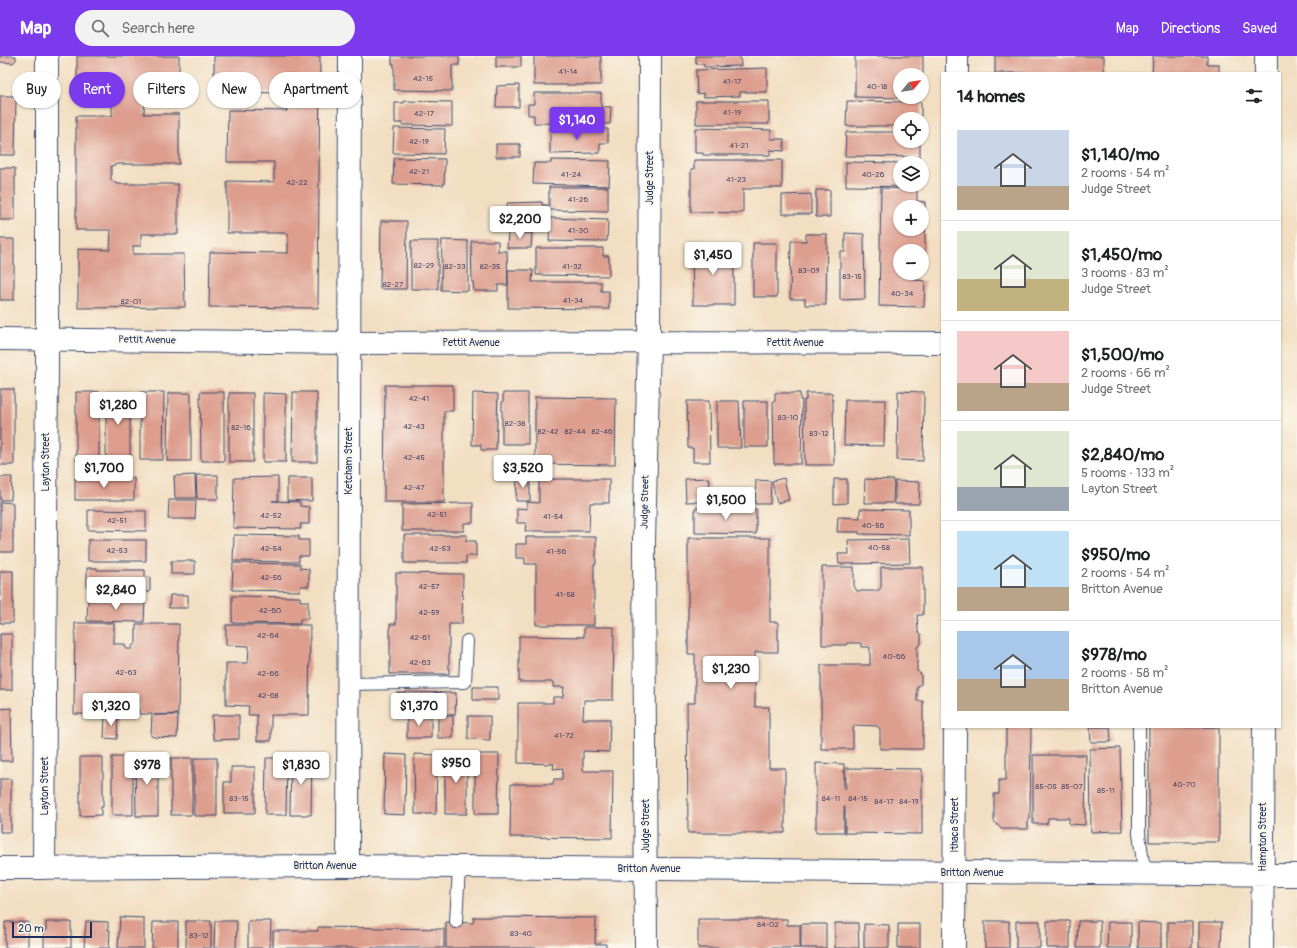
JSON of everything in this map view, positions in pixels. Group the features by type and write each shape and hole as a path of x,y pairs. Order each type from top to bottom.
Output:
{"street":[{"name":"Layton Street","path":"44,868 47,56"},
{"name":"Ketcham Street","path":"348,866 350,56"},
{"name":"Judge Street","path":"646,948 644,541 649,342 650,56"},
{"path":"957,56 957,72"},
{"path":"1266,56 1266,72"},
{"name":"Pettit Avenue","path":"0,338 349,343 941,343"},
{"name":"Ithaca Street","path":"954,948 956,728"},
{"name":"Hampton Street","path":"1262,948 1264,728"},
{"name":"Britton Avenue","path":"0,868 348,866 1297,875"}],"lane":[{"path":"348,684 465,682 467,641"},
{"path":"1139,728 1139,834 1144,862 1149,874"},
{"path":"456,922 458,868"}],"building":[{"path":"0,56 16,56 16,60 13,63 0,62"},
{"path":"77,56 179,56 179,72 133,72 133,108 144,108 144,114 179,114 179,164 118,164 111,166 111,180 117,184 178,184 178,234 141,234 141,246 133,246 133,254 184,254 185,307 78,308 78,249 110,250 111,230 76,230 76,116 112,116 112,108 125,108 125,72 77,72"},
{"path":"214,56 320,56 320,72 269,72 269,93 261,93 261,72 214,72"},
{"path":"392,56 459,56 459,65 452,65 452,91 394,90 394,64 392,64"},
{"path":"496,56 521,56 521,67 496,67"},
{"path":"534,56 601,56 601,85 534,85"},
{"path":"696,56 740,56 741,66 704,67 704,64 696,64"},
{"path":"855,56 923,56 923,68 893,68 893,98 855,97"},
{"path":"995,56 1104,56 1104,72 995,72"},
{"path":"1153,56 1207,56 1207,64 1219,64 1219,72 1152,72"},
{"path":"767,68 767,92 740,92 740,96 704,97 704,93 697,94 696,70"},
{"path":"519,85 519,107 496,107 497,86"},
{"path":"534,93 601,93 601,107 611,107 610,124 534,123 534,115 528,115 528,104 534,104"},
{"path":"0,96 12,96 12,108 16,108 15,155 0,155"},
{"path":"404,101 452,102 452,126 402,125 402,123 395,123 395,103 404,103"},
{"path":"696,101 769,101 769,124 696,124"},
{"path":"847,101 893,102 893,104 921,104 921,112 893,112 893,126 846,126"},
{"path":"287,108 320,108 318,308 209,307 210,252 288,253 288,233 227,233 227,181 274,182 274,162 227,162 228,110 287,111"},
{"path":"394,128 445,129 444,154 393,153"},
{"path":"550,128 608,129 608,143 600,143 600,153 550,154"},
{"path":"695,128 771,130 771,139 784,139 784,151 770,150 770,155 703,155 703,153 695,153"},
{"path":"846,132 893,132 893,148 920,148 920,156 845,156"},
{"path":"496,144 520,144 520,157 496,157"},
{"path":"394,158 445,159 444,185 393,184"},
{"path":"551,160 610,161 609,186 533,184 534,163 551,163"},
{"path":"694,160 782,160 782,188 743,189 743,213 691,212 691,169 694,169"},
{"path":"846,162 893,163 893,187 846,186"},
{"path":"0,168 15,168 15,220 0,220"},
{"path":"549,187 608,187 608,211 549,210"},
{"path":"881,188 893,188 893,192 917,192 917,200 893,200 893,236 925,236 925,244 893,244 893,280 925,281 924,307 879,306"},
{"path":"816,190 830,190 830,217 816,217"},
{"path":"811,194 811,214 782,214 782,195"},
{"path":"542,202 542,205 547,205 547,218 508,218 507,203"},
{"path":"550,218 608,220 607,241 549,241"},
{"path":"381,221 407,221 406,289 380,289"},
{"path":"508,233 532,233 531,248 507,248"},
{"path":"845,233 864,234 865,299 840,300 840,252 845,252"},
{"path":"806,234 827,234 826,305 805,305 805,299 790,299 791,241 806,241"},
{"path":"0,239 14,239 14,300 0,300"},
{"path":"442,240 468,241 468,291 441,290"},
{"path":"411,241 438,241 438,289 411,289"},
{"path":"471,241 498,241 498,251 507,251 508,285 498,285 498,291 474,291 472,282"},
{"path":"753,243 777,243 777,297 753,297"},
{"path":"692,247 734,247 734,305 693,305"},
{"path":"536,248 603,248 603,256 609,256 609,276 536,275"},
{"path":"508,270 533,270 532,282 601,282 601,291 609,291 609,309 508,308"},
{"path":"385,385 453,385 453,411 444,411 444,502 384,502"},
{"path":"0,389 14,389 14,465 0,465"},
{"path":"898,391 924,392 923,461 897,460"},
{"path":"76,392 99,392 99,461 76,461"},
{"path":"106,392 130,392 130,460 106,460"},
{"path":"140,392 164,392 163,460 140,460"},
{"path":"200,392 224,392 224,461 201,461"},
{"path":"293,392 317,392 317,462 292,462"},
{"path":"168,393 191,393 191,461 167,461"},
{"path":"229,393 253,393 253,462 229,462"},
{"path":"263,393 286,394 286,462 263,462"},
{"path":"473,393 498,394 496,450 481,450 481,445 472,445"},
{"path":"503,393 528,393 528,444 502,444"},
{"path":"775,393 800,393 800,400 802,400 801,464 774,464 773,401 775,401"},
{"path":"806,393 832,393 834,465 805,465 804,400 806,400"},
{"path":"535,397 616,398 615,465 535,464"},
{"path":"845,400 885,400 884,446 844,445"},
{"path":"687,401 709,401 710,462 693,462 693,448 688,448"},
{"path":"717,401 739,401 741,448 717,448"},
{"path":"744,401 768,401 768,447 744,447"},
{"path":"195,475 196,498 175,498 174,476"},
{"path":"196,475 218,475 218,499 197,499"},
{"path":"0,477 12,477 11,500 0,500"},
{"path":"278,477 278,501 272,501 300,502 300,506 309,507 309,524 300,524 301,529 233,528 234,478"},
{"path":"517,477 530,477 530,501 516,501"},
{"path":"75,478 134,478 134,500 75,500"},
{"path":"287,478 312,478 312,501 287,500"},
{"path":"709,478 710,501 686,502 685,479"},
{"path":"784,478 789,500 777,503 772,481"},
{"path":"539,479 609,479 609,503 590,503 589,531 525,531 526,523 517,523 517,508 527,509 527,502 539,503"},
{"path":"834,479 847,479 847,503 834,504"},
{"path":"865,479 894,480 893,503 864,503"},
{"path":"756,480 771,481 770,504 755,504"},
{"path":"895,481 920,482 919,504 895,504"},
{"path":"169,500 196,500 195,519 168,519"},
{"path":"0,502 13,503 13,552 0,552"},
{"path":"473,503 473,523 464,523 464,531 402,531 402,504"},
{"path":"695,508 756,509 756,534 695,533"},
{"path":"860,509 909,510 909,535 837,532 838,517 860,518"},
{"path":"88,510 146,511 146,531 88,530"},
{"path":"234,535 299,536 299,540 309,540 309,556 299,556 299,562 233,561"},
{"path":"404,535 467,535 466,541 476,541 476,556 466,556 466,563 404,563"},
{"path":"526,537 596,537 596,564 594,564 594,625 536,625 536,564 525,564 525,558 516,558 516,544 526,544"},
{"path":"688,538 770,538 770,622 778,622 778,652 755,652 755,707 769,707 769,768 785,768 785,833 688,833 687,703 695,703 695,654 688,654"},
{"path":"909,539 910,563 839,564 838,554 849,554 848,540"},
{"path":"88,540 146,540 146,561 88,561"},
{"path":"171,561 195,561 195,574 171,574"},
{"path":"233,563 300,564 300,568 309,569 309,586 300,586 300,591 232,590"},
{"path":"822,567 854,567 854,586 857,591 878,591 881,587 881,567 923,567 923,615 917,615 918,631 921,634 921,644 917,647 917,671 921,674 921,684 917,687 917,701 923,701 923,749 880,749 880,729 877,726 855,725 853,729 853,749 821,749 821,665 870,665 870,647 861,647 861,643 847,643 847,645 822,645"},
{"path":"87,568 97,568 97,570 145,570 145,577 150,577 150,592 97,592 97,587 87,587"},
{"path":"0,571 13,571 13,623 0,623"},
{"path":"396,573 463,574 462,624 449,624 449,674 390,674 390,624 396,624"},
{"path":"170,595 188,595 188,608 169,608"},
{"path":"232,596 300,597 300,601 308,601 308,619 300,619 300,624 232,623"},
{"path":"88,600 145,600 144,622 87,621"},
{"path":"75,623 114,623 114,644 125,644 126,649 132,649 132,646 136,643 136,624 179,624 178,714 154,715 178,715 177,738 151,736 152,714 139,714 139,695 115,695 115,714 74,714"},
{"path":"226,625 310,625 309,715 271,715 271,741 257,741 257,715 248,715 249,706 226,705 226,663 248,663 249,646 226,645"},
{"path":"584,627 614,627 613,700 584,700 583,719 610,719 609,752 583,751 583,771 613,771 612,838 510,837 511,784 553,784 554,779 562,779 563,768 553,769 554,764 518,763 518,703 553,703 553,697 563,697 564,687 553,687 553,682 519,682 519,636 584,637"},
{"path":"0,634 12,634 12,690 0,690"},
{"path":"473,687 498,687 498,700 473,700"},
{"path":"396,693 456,693 455,715 396,714"},
{"path":"11,708 12,761 0,761 0,709"},
{"path":"105,715 118,715 117,739 104,738"},
{"path":"212,715 239,715 239,739 214,740"},
{"path":"407,715 431,716 431,738 407,738"},
{"path":"438,716 453,716 453,738 438,738"},
{"path":"468,716 490,716 490,740 468,739"},
{"path":"1006,728 1031,728 1030,819 1028,819 1028,829 1001,829 994,821 994,794 999,794 999,780 1006,780"},
{"path":"1090,728 1110,728 1111,742 1091,742"},
{"path":"1149,728 1219,728 1219,842 1149,842"},
{"path":"1120,748 1122,831 1091,832 1090,749"},
{"path":"385,754 406,755 405,815 384,814"},
{"path":"414,754 437,755 436,814 415,814"},
{"path":"445,754 467,754 467,814 445,814"},
{"path":"475,754 499,754 498,814 475,814"},
{"path":"1033,755 1086,755 1085,825 1069,824 1069,818 1048,818 1047,824 1033,824"},
{"path":"80,757 103,757 103,807 101,807 101,815 80,816"},
{"path":"112,757 133,757 133,815 112,815"},
{"path":"135,757 158,757 158,816 136,816"},
{"path":"291,757 312,757 311,815 290,815"},
{"path":"171,758 192,758 192,815 171,815"},
{"path":"194,758 217,758 217,816 194,816"},
{"path":"266,758 287,758 286,815 265,815"},
{"path":"816,763 844,764 844,788 846,788 845,768 922,769 922,834 845,833 845,807 844,832 816,832"},
{"path":"231,767 255,767 255,813 224,813 224,782 231,782"},
{"path":"0,779 11,779 11,832 0,832"},
{"path":"120,917 144,918 144,948 118,948"},
{"path":"474,917 596,918 595,944 606,944 606,948 446,948 446,922 473,923"},
{"path":"698,919 787,919 787,925 800,925 800,948 698,948"},
{"path":"86,921 108,922 108,930 110,930 109,948 84,948"},
{"path":"186,921 211,921 211,948 186,948"},
{"path":"215,921 237,921 236,948 214,948"},
{"path":"248,921 271,921 270,948 248,948"},
{"path":"985,921 1009,921 1009,948 985,948"},
{"path":"1016,921 1040,921 1040,948 1016,948"},
{"path":"1047,921 1070,921 1070,948 1047,948"},
{"path":"1078,921 1100,921 1100,948 1077,948"},
{"path":"5,922 28,922 28,948 5,948"},
{"path":"46,922 71,922 71,948 44,948 44,930 46,930"},
{"path":"153,922 178,922 178,948 152,948"},
{"path":"1108,922 1131,922 1131,948 1107,948"},
{"path":"1138,922 1161,923 1161,948 1138,948"},
{"path":"1168,922 1192,922 1192,948 1168,948"},
{"path":"1199,922 1222,922 1221,948 1199,948"},
{"path":"835,923 858,923 859,948 835,948"},
{"path":"801,924 826,924 826,948 801,948"},
{"path":"864,924 889,925 889,948 864,948"},
{"path":"898,924 920,924 920,948 898,948"},
{"path":"318,927 444,929 444,948 273,948 273,931 318,931"}]}
